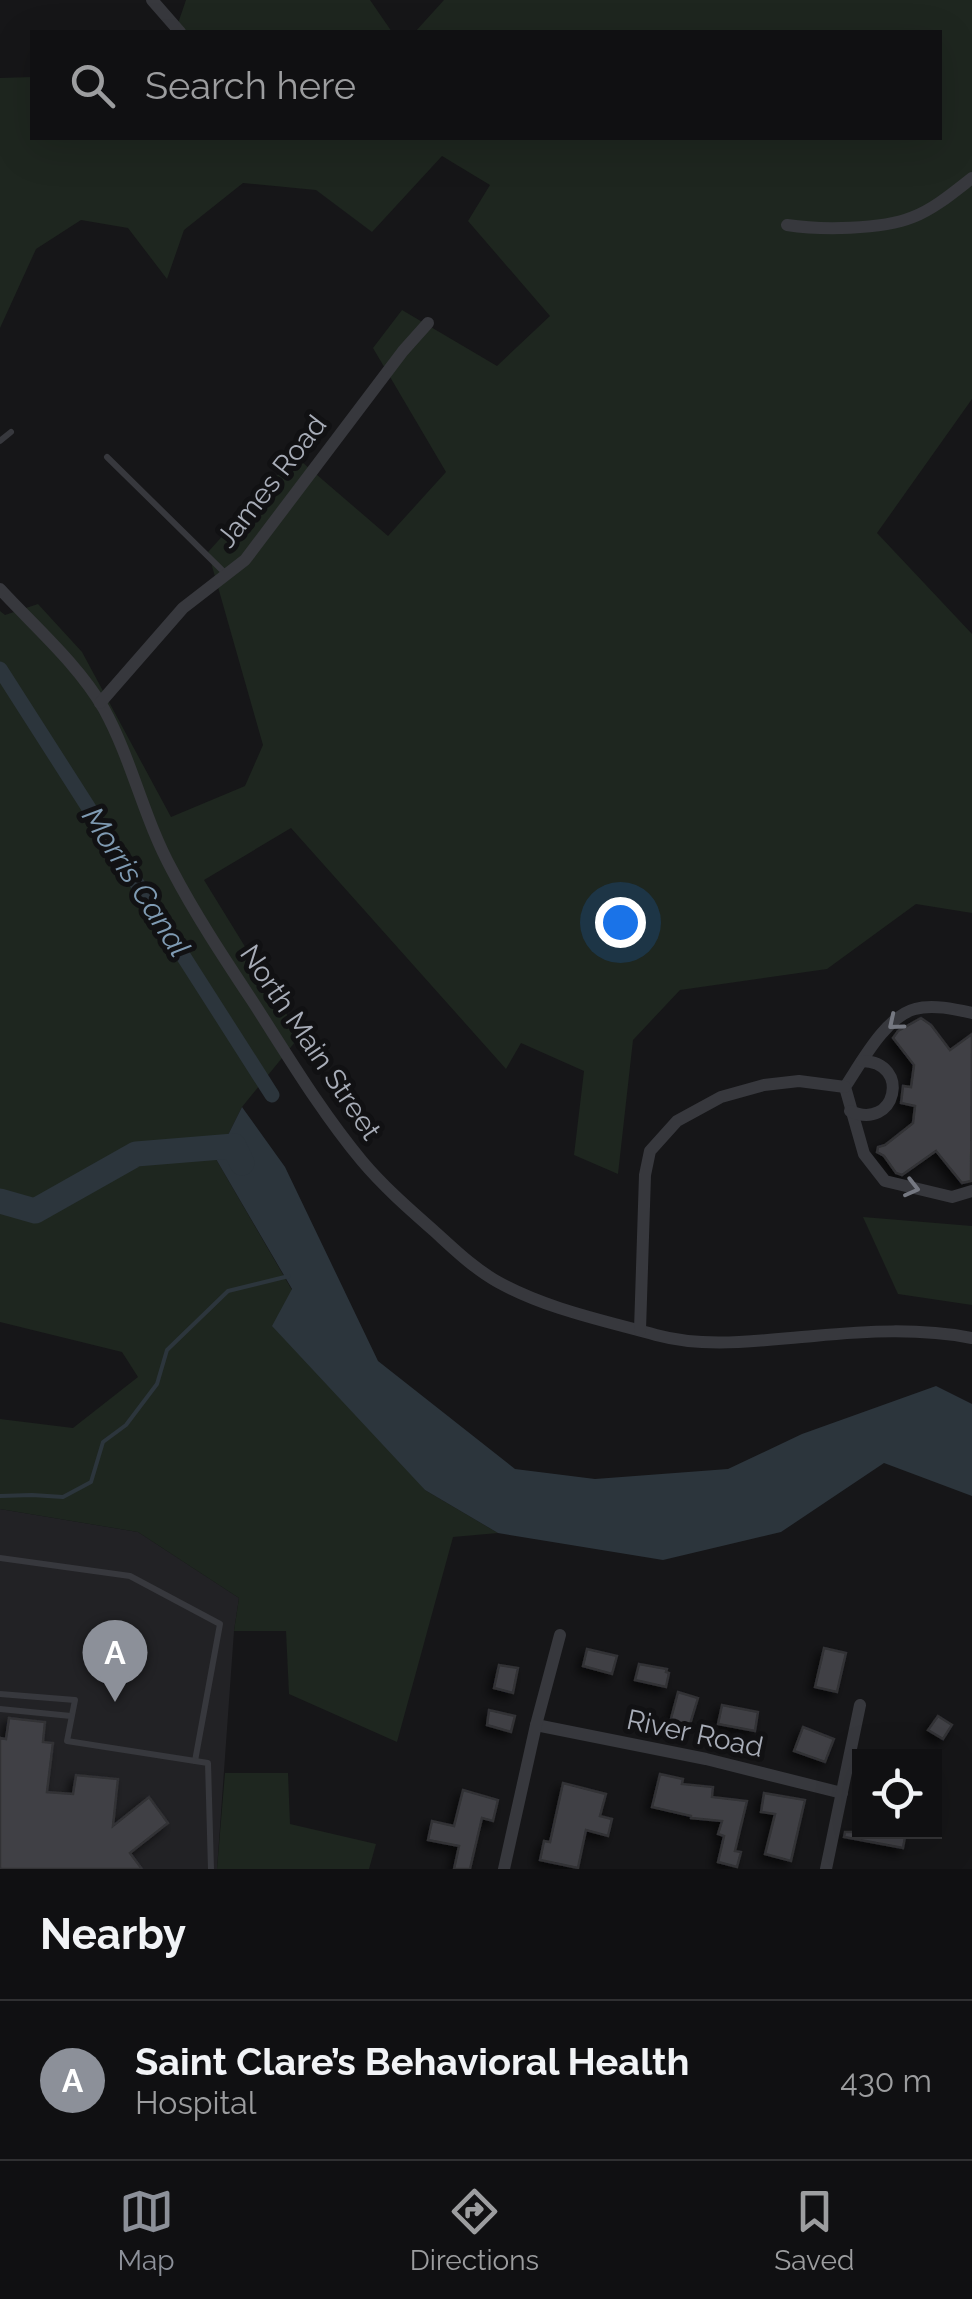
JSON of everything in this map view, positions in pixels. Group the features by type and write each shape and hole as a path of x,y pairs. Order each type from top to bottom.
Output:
{"street":[{"path":"152,0 178,30"},
{"path":"787,225 824,229 903,220 921,213 972,178"},
{"name":"James Road","path":"100,703 183,608 245,560 403,350 428,323"},
{"name":"North Main Street","path":"0,589 88,684 100,703 170,866 208,933 337,1130 410,1210 458,1253 495,1280 558,1308 693,1342 724,1344 907,1330 972,1338"},
{"path":"972,1013 934,1007 912,1009 886,1028 845,1087 864,1154 885,1181 952,1197 972,1192"},
{"path":"850,1111 864,1116 877,1113 888,1105 893,1092 892,1078 883,1066 862,1061"},
{"path":"640,1330 650,1150 677,1121 722,1097 764,1085 798,1081 845,1087"},
{"path":"504,1869 560,1635"},
{"path":"826,1869 860,1705"},
{"name":"River Road","path":"536,1725 706,1759 842,1793"}],"lane":[{"path":"0,442 10,432"},
{"path":"107,457 227,574"},
{"path":"0,1558 130,1576 220,1624 195,1761"},
{"path":"0,1694 76,1700 67,1741 208,1763 210,1869"},
{"path":"0,1709 71,1716"}],"shaded area":[{"path":"186,0 370,0 391,30 176,30"},
{"path":"444,0 972,0 972,399 877,533 972,634 972,913 916,904 827,969 680,990 633,1040 618,1174 574,1155 584,1071 521,1043 506,1069 291,828 204,880 300,1036 242,1107 216,1159 292,1290 425,1490 498,1533 453,1537 397,1742 289,1694 286,1631 234,1631 239,1598 138,1532 0,1509 0,1419 73,1428 138,1377 122,1352 0,1322 0,611 5,615 38,604 82,652 171,817 245,786 263,745 208,552 295,456 388,536 446,472 373,348 402,310 497,366 550,316 468,221 490,185 442,156 372,232 316,190 243,183 184,230 167,279 128,228 81,220 36,249 0,328 0,78 30,77 30,140 942,140 942,30 417,30"},
{"path":"242,1107 285,1167 378,1361 515,1469 595,1479 728,1469 802,1434 936,1386 972,1404 972,1496 884,1463 781,1532 663,1560 498,1533 425,1490 272,1326 292,1289 216,1159"},
{"path":"863,1217 972,1226 972,1305 898,1294"},
{"path":"0,1509 138,1532 239,1598 217,1869 0,1869"},
{"path":"225,1773 288,1773 290,1824 376,1844 369,1869 217,1869"}],"building":[{"path":"921,1018 950,1050 972,1034 971,1181 962,1183 936,1151 902,1175 877,1152 878,1147 913,1123 915,1106 901,1103 903,1086 911,1087 914,1065 893,1038"},
{"path":"824,1648 846,1653 837,1692 815,1687"},
{"path":"587,1649 617,1656 612,1674 583,1666"},
{"path":"639,1664 667,1669 666,1687 635,1680"},
{"path":"499,1665 518,1668 513,1693 494,1688"},
{"path":"678,1692 698,1698 688,1731 669,1726"},
{"path":"722,1705 758,1712 755,1731 718,1724"},
{"path":"489,1710 515,1716 511,1732 487,1725"},
{"path":"938,1716 952,1725 943,1739 928,1730"},
{"path":"9,1718 45,1722 43,1742 53,1743 47,1792 73,1794 76,1775 118,1779 113,1826 149,1797 168,1823 130,1853 142,1869 0,1869 0,1738 6,1739"},
{"path":"803,1727 834,1739 825,1762 794,1751"},
{"path":"660,1774 683,1779 682,1784 713,1787 712,1797 747,1801 735,1851 741,1852 737,1867 718,1862 724,1836 718,1834 722,1821 691,1818 652,1807"},
{"path":"563,1783 606,1794 600,1816 612,1819 608,1836 586,1830 578,1868 540,1860 544,1841 550,1842"},
{"path":"463,1790 498,1800 493,1821 482,1818 470,1869 454,1869 459,1846 428,1840 432,1821 454,1826"},
{"path":"764,1793 805,1800 791,1861 765,1854 775,1814 761,1812"},
{"path":"855,1839 905,1839 903,1848"}],"waterway":[{"name":"Morris Canal","path":"0,669 272,1095"},
{"path":"0,1201 35,1211 136,1154 234,1146 242,1163"},
{"path":"0,1496 63,1497 91,1482 103,1442 126,1425 157,1384 167,1350 228,1291 289,1276"}],"place":[{"name":"Saint Clare’s Behavioral Health","path":"115,1702"}]}
